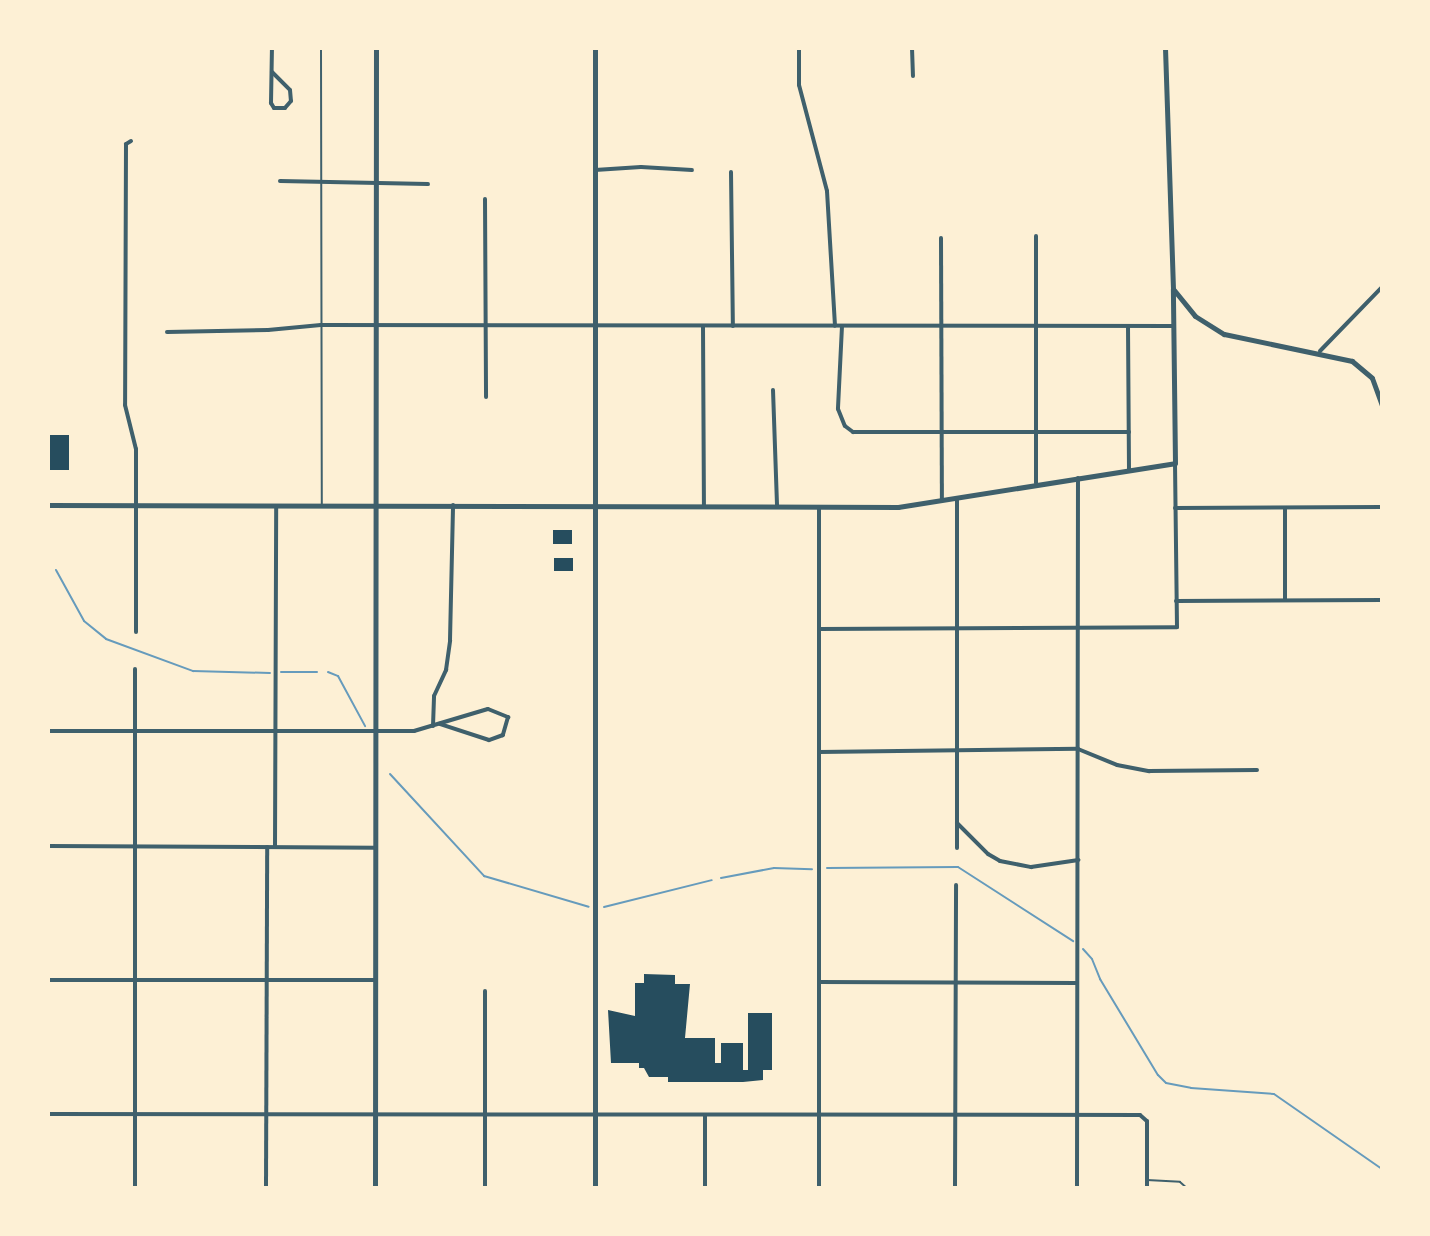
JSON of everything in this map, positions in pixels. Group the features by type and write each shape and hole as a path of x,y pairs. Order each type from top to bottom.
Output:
{"street":[{"path":"272,48 271,103 274,108 285,108 291,101 290,90 272,72"},
{"path":"375,1188 376,48"},
{"path":"595,48 595,1188"},
{"path":"799,48 799,85 827,191 835,326"},
{"path":"912,48 913,76"},
{"path":"819,629 1177,627 1173,289 1165,48"},
{"path":"131,141 126,144 125,405 136,449 136,632"},
{"path":"595,170 641,167 692,170"},
{"path":"731,172 733,326"},
{"path":"280,181 428,184"},
{"path":"485,199 486,397"},
{"path":"1036,236 1036,483"},
{"path":"941,238 942,502"},
{"path":"1320,351 1382,287"},
{"path":"1173,289 1195,316 1224,334 1320,351 1352,361 1363,368 1378,390 1382,406"},
{"path":"167,332 321,325 1173,326"},
{"path":"703,326 704,507"},
{"path":"842,326 838,409 847,429 859,434 1129,432"},
{"path":"1128,326 1129,470"},
{"path":"773,390 777,507"},
{"path":"48,505 898,507 1175,463"},
{"path":"1077,1188 1078,477"},
{"path":"957,499 957,848"},
{"path":"433,726 434,696 446,670 450,640 453,505"},
{"path":"275,847 276,506"},
{"path":"819,507 819,1188"},
{"path":"1175,508 1382,507"},
{"path":"1285,508 1285,600"},
{"path":"1176,601 1382,600"},
{"path":"135,669 135,1188"},
{"path":"48,731 414,731 488,709 508,717 503,735 489,740 440,724"},
{"path":"819,752 1078,749 1117,765 1149,771 1257,770"},
{"path":"957,823 988,854 1000,861 1031,867 1078,860"},
{"path":"48,846 376,848"},
{"path":"266,1188 267,847"},
{"path":"955,1188 956,885"},
{"path":"48,980 376,980"},
{"path":"819,982 1078,983"},
{"path":"485,991 485,1188"},
{"path":"48,1114 1077,1115 1146,1118 1147,1188"},
{"path":"705,1115 705,1188"}],"lane":[{"path":"321,48 322,506"},
{"path":"1147,1180 1180,1182 1187,1188"}],"building":[{"path":"48,435 69,435 69,470 48,470"},
{"path":"553,530 572,530 572,544 553,544"},
{"path":"554,558 573,558 573,571 554,571"},
{"path":"644,974 675,975 675,984 690,984 685,1038 715,1038 715,1063 721,1063 721,1043 743,1043 743,1070 748,1070 748,1013 772,1013 772,1070 763,1070 763,1080 668,1082 668,1077 649,1077 644,1068 639,1068 639,1063 611,1063 608,1010 635,1016 635,983 644,983"}],"waterway":[{"path":"56,570 84,621 106,639 193,671 270,673"},
{"path":"281,672 317,672"},
{"path":"328,672 338,676 365,726"},
{"path":"390,774 484,876 589,907"},
{"path":"827,868 958,867 1073,941"},
{"path":"721,878 774,868 812,869"},
{"path":"604,907 712,880"},
{"path":"1083,949 1092,959 1100,979 1158,1075 1166,1083 1191,1088 1274,1094 1382,1169"}]}
